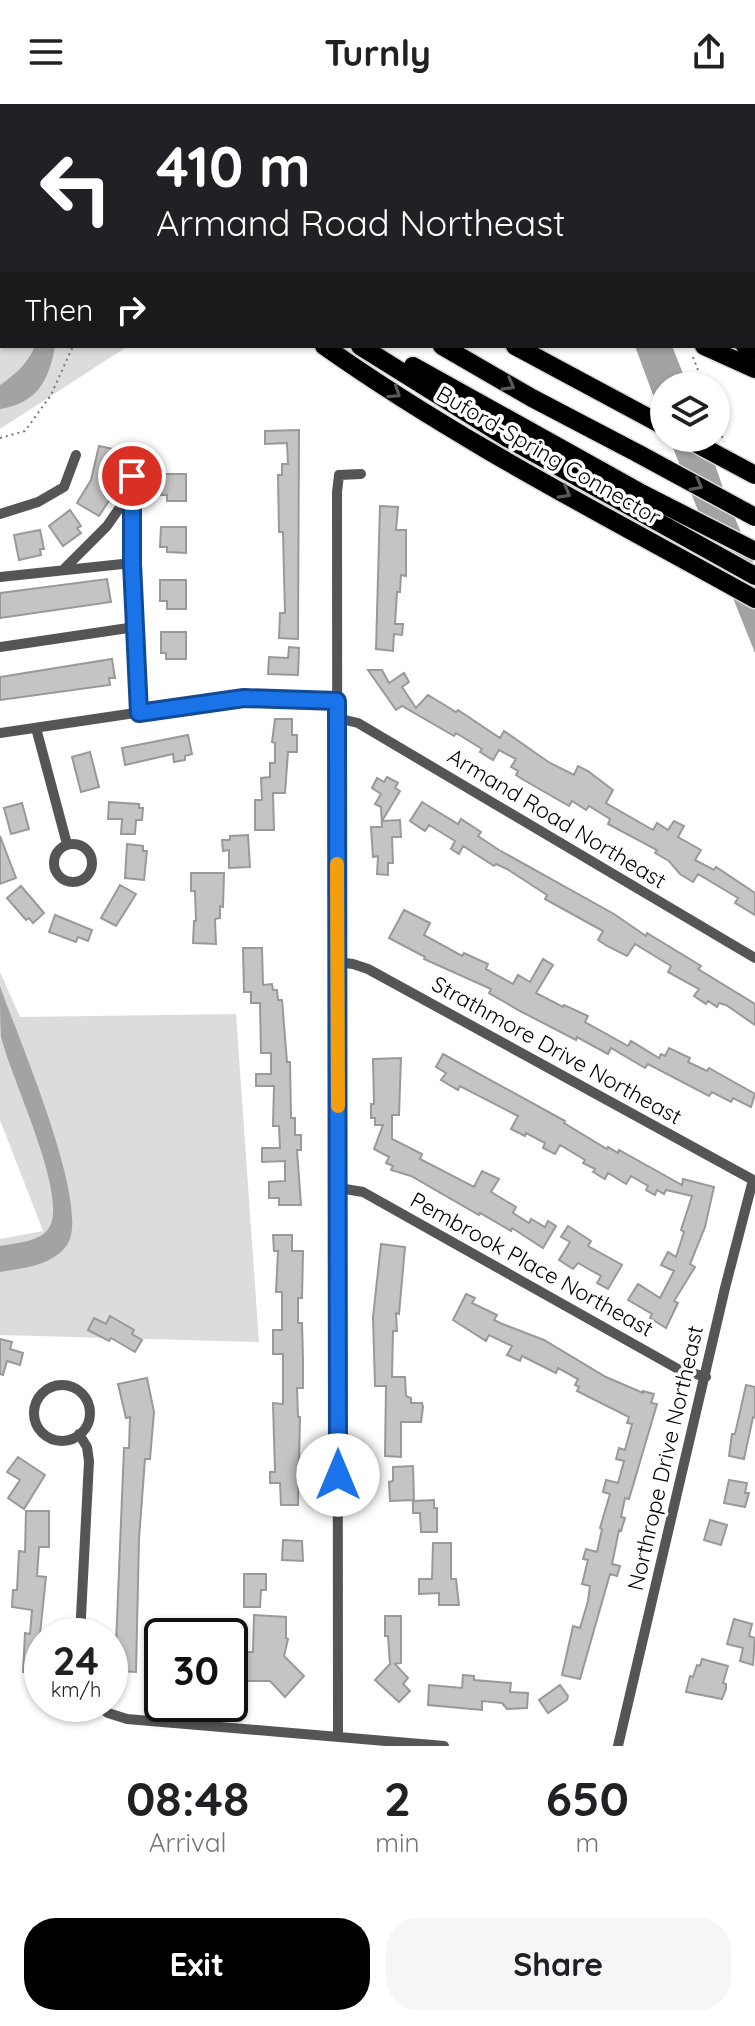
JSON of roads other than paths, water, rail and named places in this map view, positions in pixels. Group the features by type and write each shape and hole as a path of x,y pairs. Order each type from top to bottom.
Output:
{"highway":[{"name":"Buford-Spring Connector","path":"327,348 485,448 755,599"},
{"name":"Buford-Spring Connector","path":"363,348 509,439 755,576"},
{"path":"383,348 643,494 755,551"},
{"path":"445,348 532,398 755,517"},
{"path":"519,348 650,419"},
{"path":"710,350 755,369"},
{"path":"712,452 755,475"}],"street":[{"path":"0,514 38,502 64,487 76,455"},
{"path":"338,1737 338,483 339,475 361,474"},
{"path":"132,476 132,563 139,713"},
{"path":"63,570 107,526 132,490"},
{"path":"1,573 132,563"},
{"path":"0,647 135,627"},
{"path":"0,733 244,698 337,701"},
{"name":"Armand Road Northeast","path":"337,718 358,723 755,958"},
{"path":"36,728 67,844"},
{"name":"Strathmore Drive Northeast","path":"337,962 368,969 754,1180"},
{"name":"Northrope Drive Northeast","path":"618,1746 725,1288 754,1180"},
{"name":"Pembrook Place Northeast","path":"339,1188 363,1192 678,1369 706,1377"},
{"path":"61,1384 70,1386 86,1398 90,1416 88,1424 79,1434 73,1439 57,1441 44,1435 37,1427 33,1410 47,1389 61,1384"},
{"path":"79,1434 87,1447 89,1461 81,1618"},
{"path":"128,1719 444,1746"}]}
